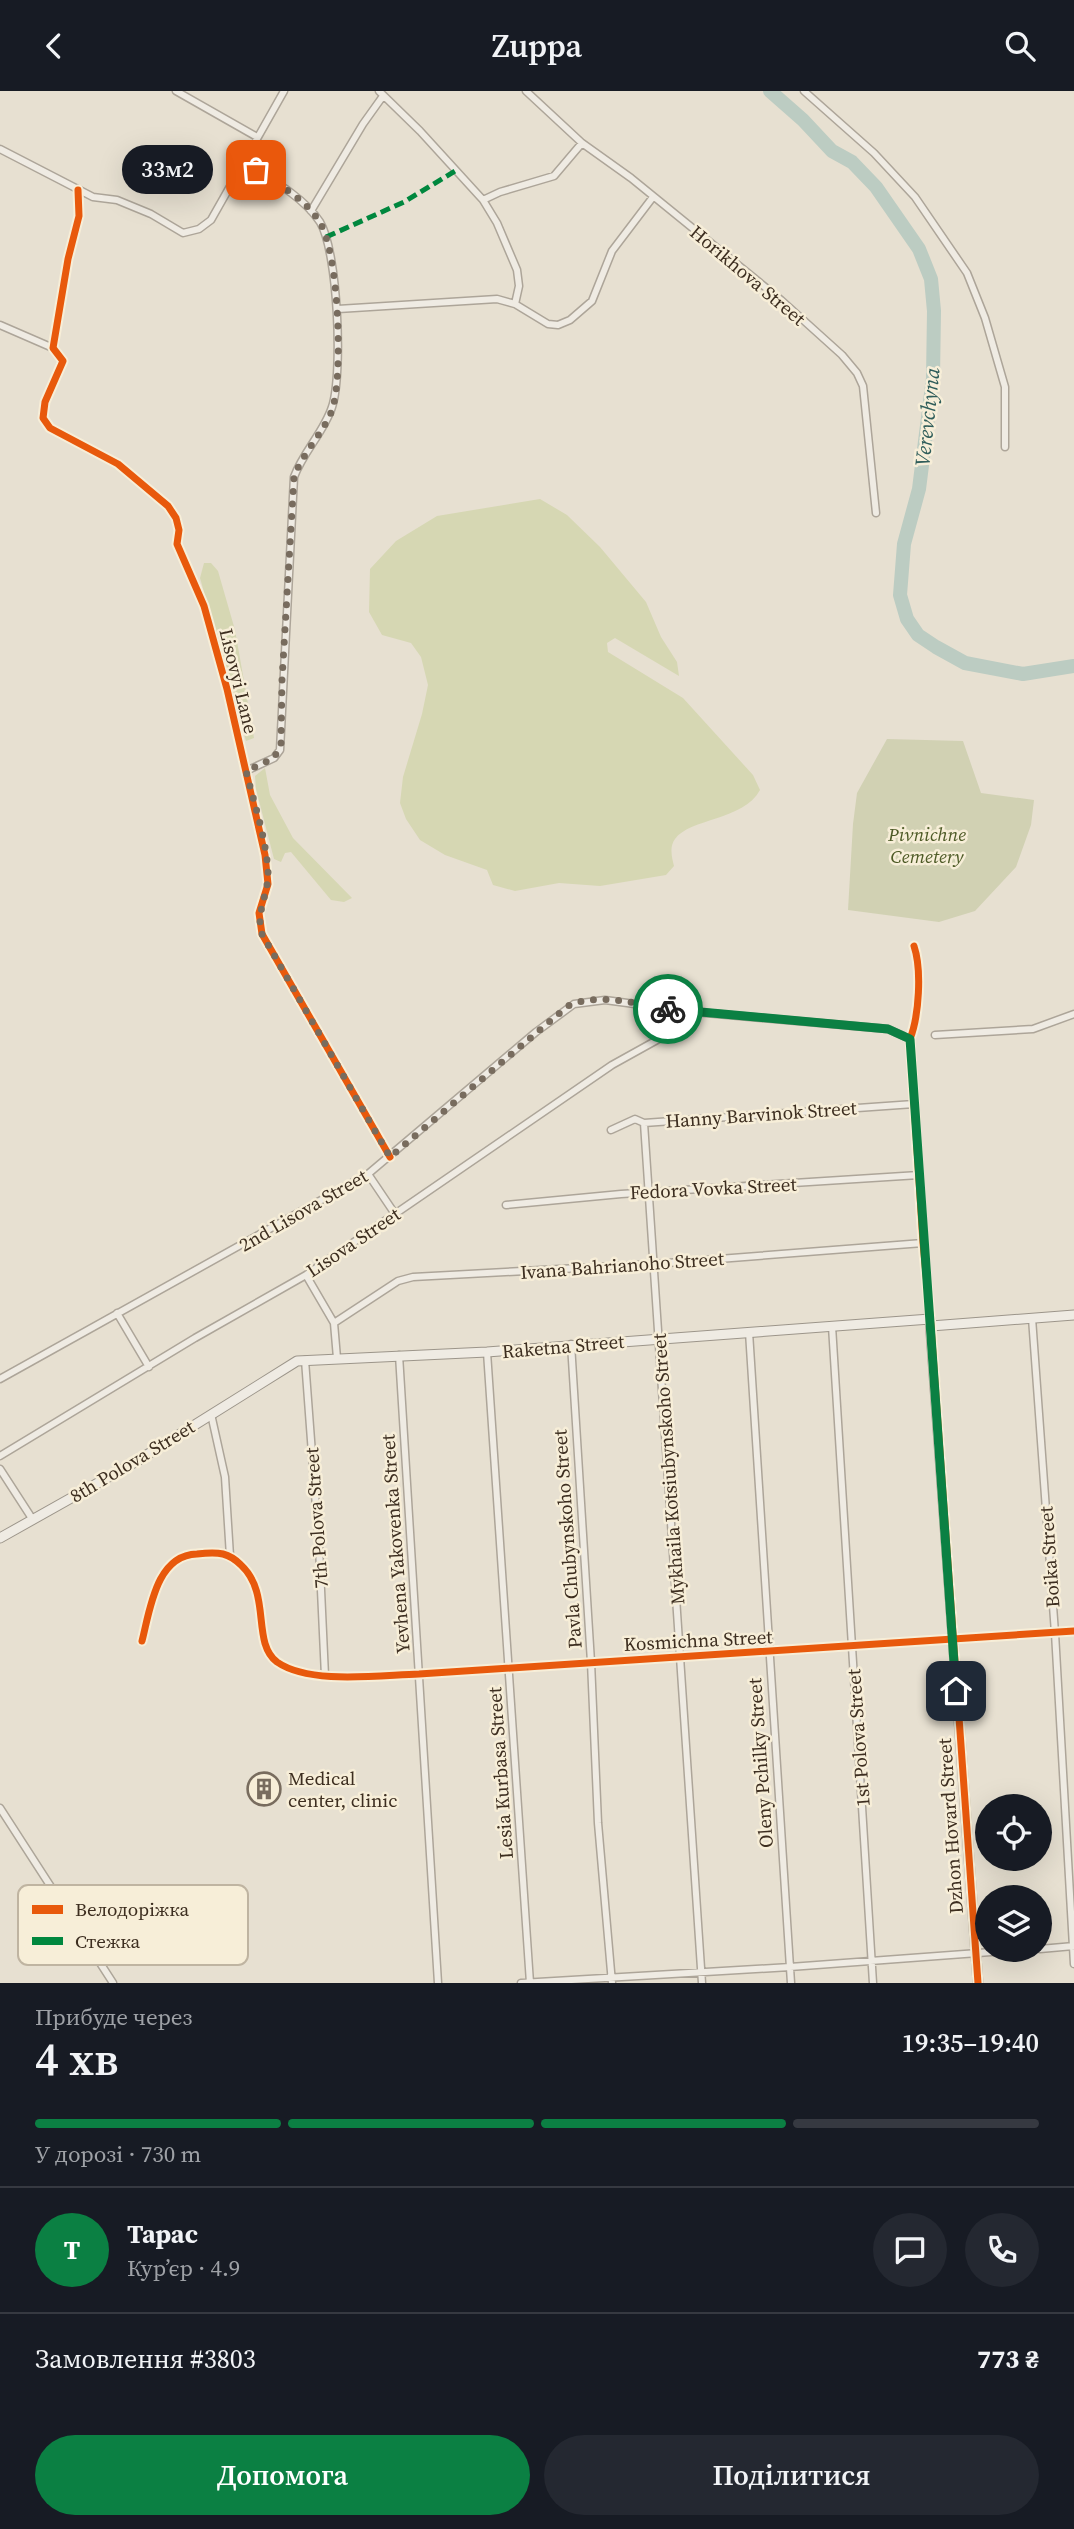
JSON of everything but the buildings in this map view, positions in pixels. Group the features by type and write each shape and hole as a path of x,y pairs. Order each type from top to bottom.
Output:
{"street":[{"path":"176,91 257,137"},
{"path":"0,149 93,197 117,200 151,214 183,233 192,232 211,220 284,91"},
{"name":"Horikhova Street","path":"526,91 582,143 781,300 842,355 857,373 863,386 876,513"},
{"path":"804,91 874,152 915,197 967,273 985,318 1005,387 1005,447"},
{"path":"312,211 381,93 483,200 498,223 517,270 519,286 515,304"},
{"path":"483,200 499,192 549,179 582,143"},
{"path":"244,163 282,187 312,211 320,222 326,237 338,309 333,405 299,461 294,477 282,680 281,744 274,758 246,771"},
{"path":"0,325 53,348 68,259 79,216 78,190"},
{"path":"338,309 497,299 515,304 542,321 554,325 570,320 587,307 598,290 612,251 653,197"},
{"name":"Lisovyi Lane","path":"53,348 63,361 45,402 43,418 50,428 118,464 173,511 179,524 177,544 204,606 268,868 267,894 259,913 262,934 390,1157"},
{"name":"Dzhon Hovard Street","path":"914,946 919,962 914,1028 910,1039 975,1954"},
{"name":"2nd Lisova Street","path":"0,1379 368,1174 568,1006 598,1000 694,1012 888,1029 910,1039"},
{"name":"Lisova Street","path":"0,1456 306,1275 612,1065 689,1021 694,1012"},
{"path":"935,1035 1033,1029 1074,1014"},
{"name":"Hanny Barvinok Street","path":"611,1130 632,1119 644,1123 914,1104"},
{"name":"Mykhaila Kotsiubynskoho Street","path":"644,1123 702,1983"},
{"path":"368,1174 394,1214"},
{"name":"Fedora Vovka Street","path":"506,1205 649,1192 919,1175"},
{"name":"Ivana Bahrianoho Street","path":"334,1323 404,1279 654,1264 923,1243"},
{"path":"306,1275 334,1323 337,1358"},
{"path":"117,1313 149,1367"},
{"name":"Raketna Street","path":"211,1413 284,1368 305,1360 487,1352 832,1326 1074,1315"},
{"name":"Boika Street","path":"1032,1318 1055,1633 1074,1964"},
{"name":"1st Polova Street","path":"832,1326 873,1983"},
{"name":"Oleny Pchilky Street","path":"749,1332 791,1983"},
{"name":"Pavla Chubynskoho Street","path":"571,1344 598,1823 612,1980"},
{"name":"Lesia Kurbasa Street","path":"487,1352 530,1983"},
{"name":"Yevhena Yakovenka Street","path":"399,1355 438,1983"},
{"name":"7th Polova Street","path":"305,1360 319,1547 325,1676"},
{"name":"8th Polova Street","path":"0,1538 137,1461 211,1413 225,1477 230,1556"},
{"path":"0,1469 33,1520"},
{"path":"142,1641 160,1580 174,1559 190,1554 220,1553 230,1556"},
{"name":"Kosmichna Street","path":"230,1556 252,1577 259,1595 265,1647 271,1656 291,1669 307,1675 419,1674 1074,1631"},
{"path":"0,1808 50,1885"},
{"path":"1052,1948 1073,1946"},
{"path":"521,1983 612,1980 975,1954"},
{"name":"Dzhon Hovard Street","path":"976,1962 978,1983"},
{"path":"101,1965 113,1983"}],"green space":[{"path":"540,499 567,515 600,547 646,602 661,637 677,662 679,676 615,638 607,643 608,652 683,698 753,775 760,790 742,808 682,832 673,842 674,866 666,875 600,886 559,883 515,891 493,885 487,870 445,855 420,840 406,819 400,803 403,777 428,685 421,657 411,643 382,635 369,612 370,569 396,541 437,516"},
{"path":"204,563 211,563 218,571 235,630 254,738 246,741 200,578"},
{"name":"Pivnichne Cemetery","path":"887,739 963,741 981,793 1034,800 1031,825 1016,867 975,911 939,922 848,910 857,793"},
{"path":"265,768 270,795 293,838 352,898 344,902 331,900 291,852 285,853 281,862 274,859 256,789 255,776"}],"waterway":[{"name":"Verevchyna","path":"770,91 803,120 832,151 852,162 876,187 919,249 931,279 934,311 933,378 919,489 904,544 900,595 907,619 918,635 965,663 1023,674 1074,666"}],"marked path":[{"path":"326,237 404,202 455,171"}],"cycle path":[{"path":"78,190 79,216 68,259 53,348 63,361 45,402 43,418 50,428 118,464 168,506 176,518 179,530 177,544 204,606 227,689 265,855 268,884 259,913 262,934 390,1157"},
{"path":"914,946 918,967 918,993 916,1018 910,1039 978,1983"},
{"path":"142,1641 152,1600 164,1574 172,1564 183,1557 210,1553 231,1557 250,1577 256,1590 265,1642 269,1653 277,1662 308,1674 326,1676 419,1674 1074,1631"}],"way so far":[{"path":"256,170 300,200 320,222 326,237 338,309 333,405 299,461 294,477 280,750 278,755 264,765 246,771 268,868 267,894 259,913 260,930 390,1157 568,1006 598,1000 668,1009"}],"place":[{"name":"33м2","path":"256,170"},
{"name":"Medical center, clinic","path":"264,1789"}],"route":[{"path":"668,1009 888,1029 910,1039 956,1691"}]}
